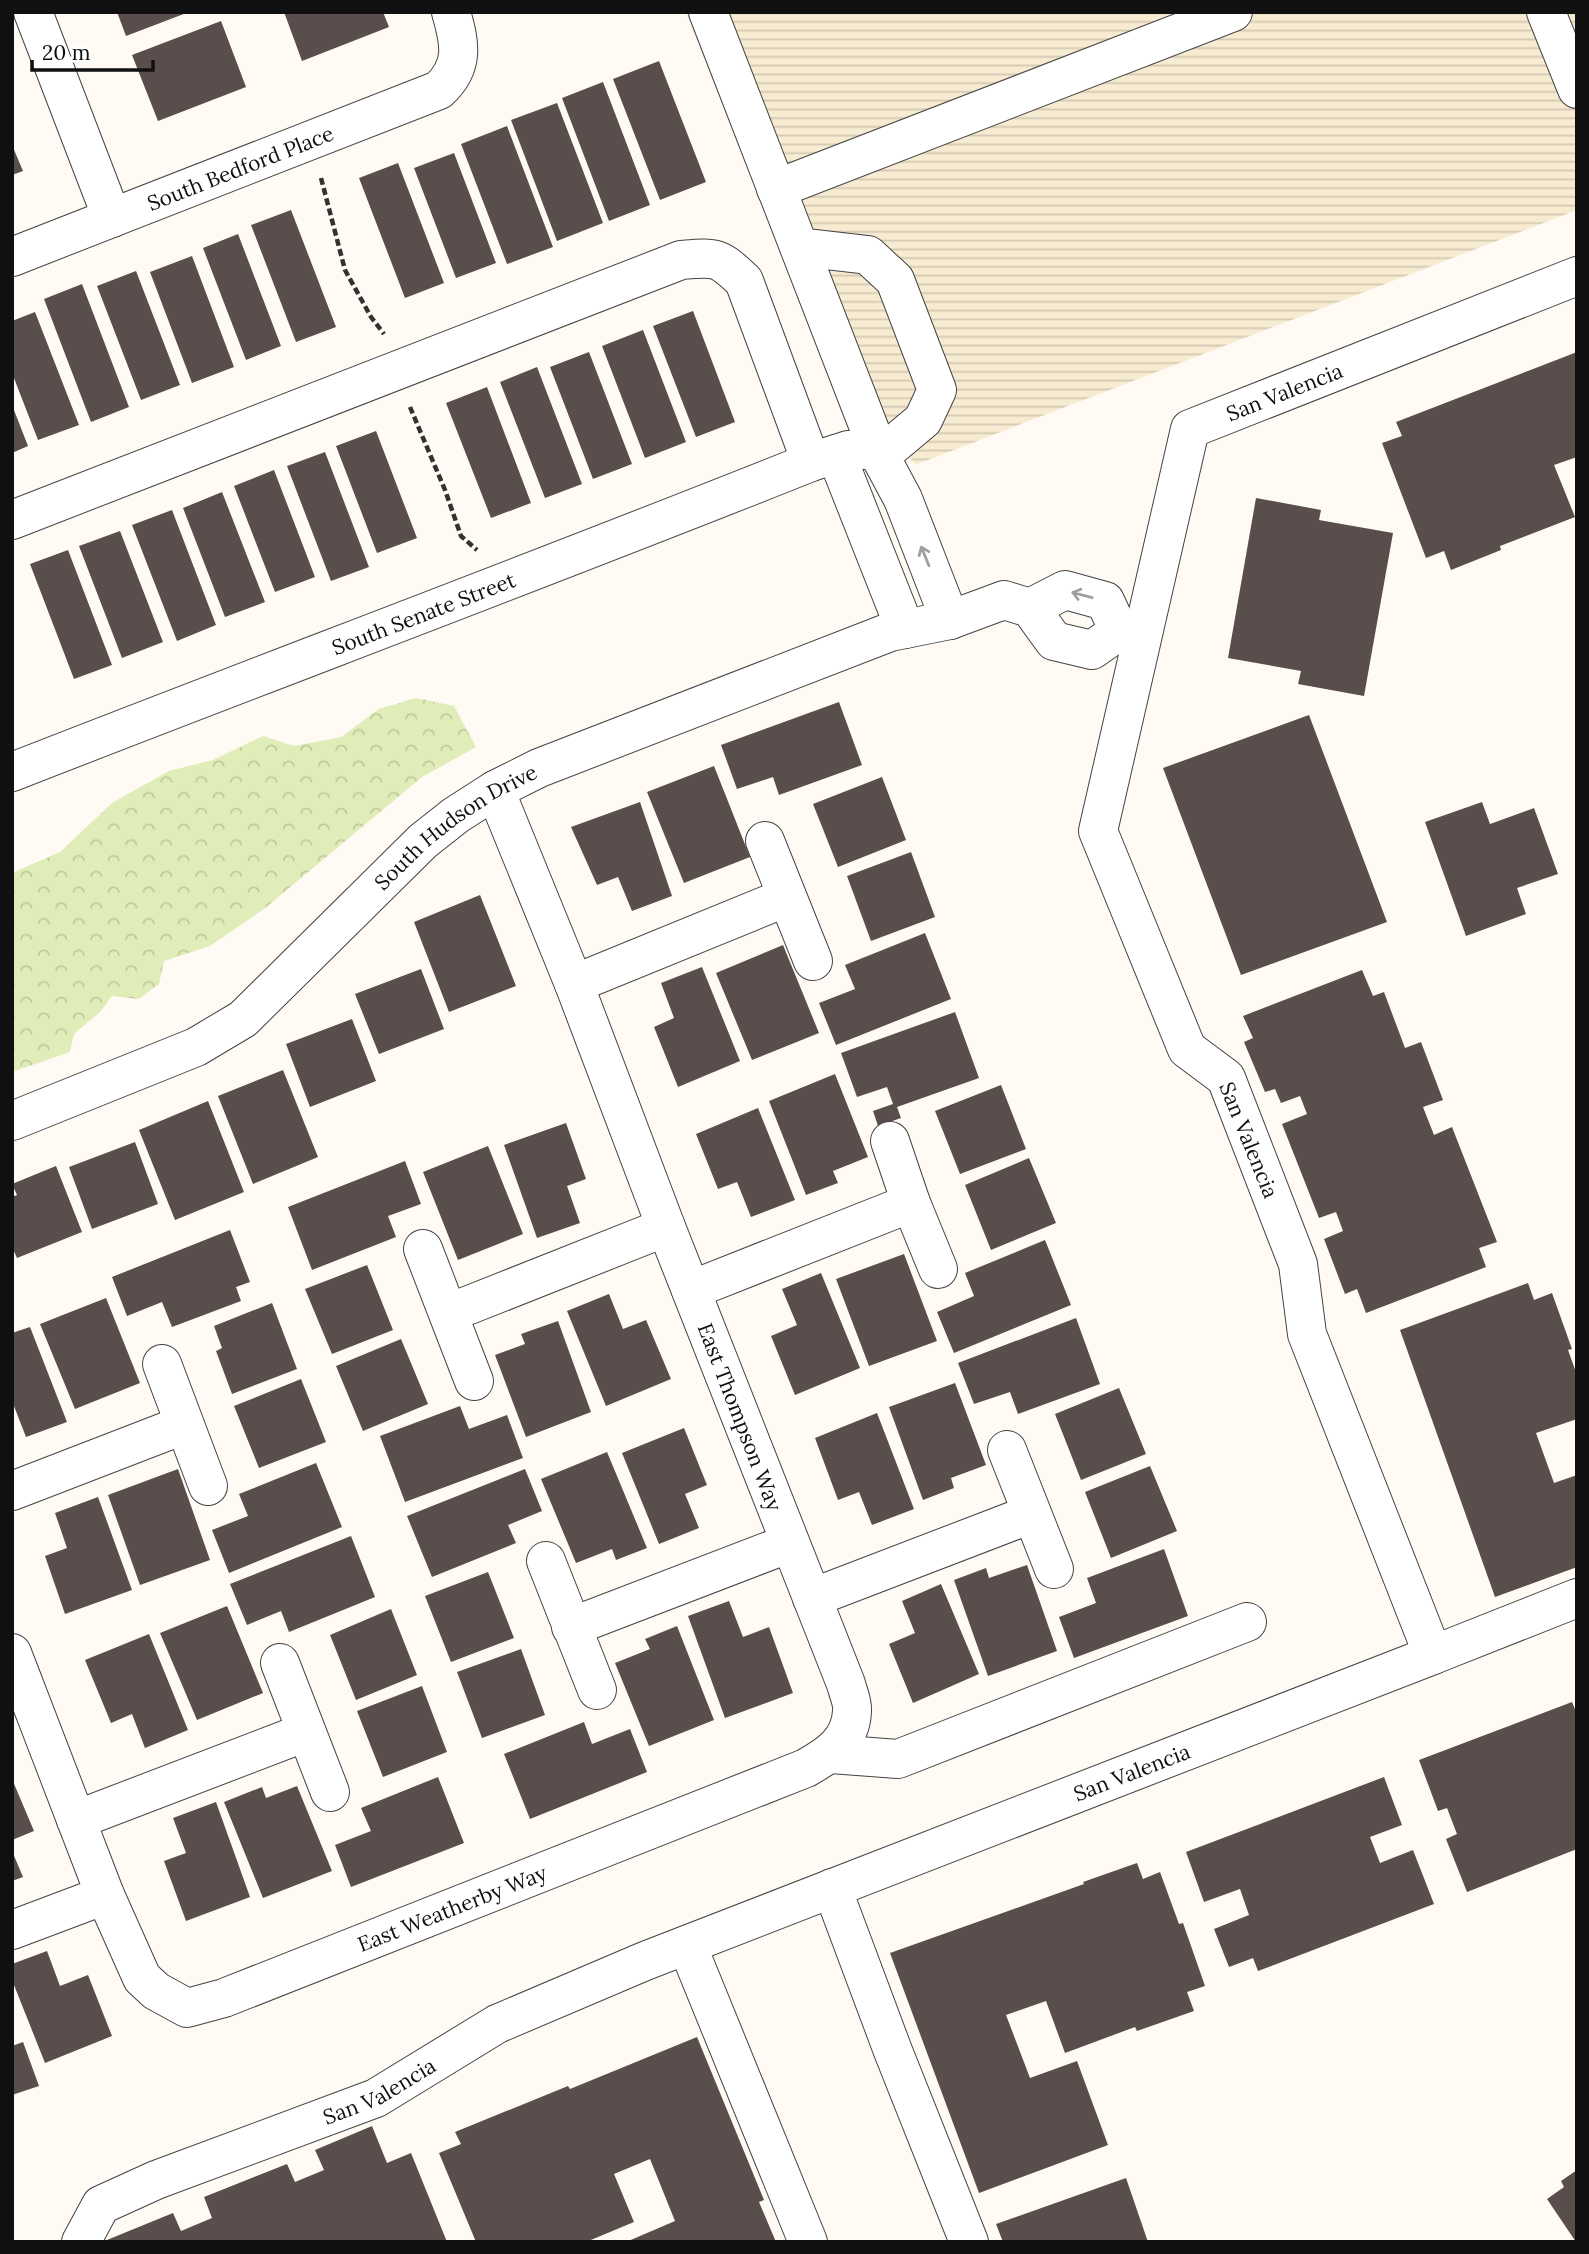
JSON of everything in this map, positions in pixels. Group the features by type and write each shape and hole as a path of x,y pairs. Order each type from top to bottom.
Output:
{"street":[{"path":"33,12 112,218"},
{"name":"South Bedford Place","path":"12,257 439,90 450,80 457,64 459,48 451,12"},
{"path":"708,12 880,456 903,499 950,620 1004,600 1030,608 1065,590 1105,601 1131,634"},
{"path":"776,189 1233,12"},
{"path":"1546,12 1577,89"},
{"path":"799,247 868,255 895,280 921,346 937,390 923,420 880,456"},
{"path":"12,520 681,260 712,257 744,281 823,458 905,629"},
{"name":"San Valencia","path":"1433,1655 1307,1334 1298,1264 1226,1077 1187,1049 1098,831 1131,634 1190,429 1577,276"},
{"name":"South Senate Street","path":"12,772 823,458 860,449 870,450 880,456"},
{"name":"South Hudson Drive","path":"12,1121 184,1052 243,1019 423,841 456,815 495,790 539,768 890,632 950,620"},
{"name":"East Thompson Way","path":"495,790 574,984 666,1227 846,1684 853,1710 838,1746"},
{"path":"765,841 813,961"},
{"path":"574,984 787,897"},
{"path":"890,1141 937,1269"},
{"path":"691,1290 911,1203"},
{"path":"449,1313 666,1227"},
{"path":"423,1248 474,1381"},
{"path":"162,1364 208,1486"},
{"path":"12,1491 183,1425"},
{"path":"1007,1450 1054,1569"},
{"path":"812,1598 1031,1514"},
{"path":"571,1627 790,1543"},
{"path":"546,1561 597,1690"},
{"name":"San Valencia","path":"81,2242 102,2205 168,2176 376,2098 497,2024 687,1945 1577,1598"},
{"path":"838,1746 898,1759 1247,1622"},
{"name":"East Weatherby Way","path":"12,1653 21,1700 76,1819 105,1895 142,1978 156,1992 187,2008 224,1998 806,1768 838,1746"},
{"path":"281,1663 330,1791"},
{"path":"76,1819 306,1732"},
{"path":"832,1888 969,2242"},
{"path":"12,1930 105,1895"},
{"path":"687,1945 808,2242"}],"shaded area":[{"path":"686,12 1577,12 1577,210 915,465 886,421 837,396"}],"green space":[{"path":"416,698 454,706 476,747 422,777 264,909 210,946 164,961 159,984 139,999 112,996 100,1012 74,1034 70,1052 12,1072 12,873 60,852 112,803 169,771 213,760 263,736 294,746 341,737 379,709"}],"building":[{"path":"117,12 189,12 126,36"},
{"path":"284,12 383,12 389,27 302,61"},
{"path":"221,21 246,87 158,121 132,55"},
{"path":"659,61 706,182 660,200 613,79"},
{"path":"603,82 650,205 609,221 562,98"},
{"path":"557,103 603,223 557,241 511,120"},
{"path":"507,126 553,247 507,264 461,144"},
{"path":"12,145 23,171 12,175"},
{"path":"454,153 496,263 456,278 414,168"},
{"path":"398,163 444,283 405,298 359,178"},
{"path":"291,210 336,327 296,342 251,225"},
{"path":"238,234 281,346 246,360 203,248"},
{"path":"192,256 234,367 192,383 150,272"},
{"path":"136,271 180,385 141,400 97,286"},
{"path":"82,284 129,407 91,422 44,299"},
{"path":"693,311 735,422 696,437 653,326"},
{"path":"35,312 79,425 38,440 12,373 12,321"},
{"path":"643,330 686,442 645,458 602,346"},
{"path":"589,352 632,464 593,479 550,367"},
{"path":"1577,352 1577,457 1554,465 1575,517 1500,546 1501,550 1451,570 1444,551 1426,558 1382,443 1402,436 1396,422"},
{"path":"537,367 582,484 545,498 500,382"},
{"path":"487,387 531,503 491,518 446,403"},
{"path":"12,405 28,446 12,453"},
{"path":"376,431 417,538 377,553 336,446"},
{"path":"325,452 369,567 331,581 287,466"},
{"path":"274,470 315,577 275,592 234,486"},
{"path":"222,492 265,602 225,617 183,508"},
{"path":"1256,498 1321,510 1319,520 1393,533 1364,696 1298,684 1301,671 1228,658"},
{"path":"172,510 216,625 177,641 132,525"},
{"path":"120,531 163,642 122,658 79,546"},
{"path":"68,550 112,665 74,679 30,564"},
{"path":"839,702 862,765 779,795 773,777 737,789 721,745"},
{"path":"1309,715 1387,922 1241,975 1163,768"},
{"path":"714,766 750,857 684,883 647,792"},
{"path":"882,777 906,840 838,867 813,804"},
{"path":"640,802 672,896 632,911 618,877 597,885 571,827"},
{"path":"1482,802 1490,824 1534,808 1558,874 1517,888 1526,914 1466,936 1425,822"},
{"path":"911,852 935,917 871,941 847,876"},
{"path":"480,895 516,986 449,1012 414,922"},
{"path":"925,933 951,999 836,1045 819,1003 855,989 845,965"},
{"path":"783,945 819,1033 752,1060 716,973"},
{"path":"702,967 740,1061 678,1087 654,1027 674,1018 661,983"},
{"path":"421,969 444,1029 379,1054 355,994"},
{"path":"1362,970 1373,996 1384,992 1405,1048 1421,1042 1443,1100 1423,1107 1434,1135 1452,1127 1497,1242 1479,1248 1486,1267 1366,1313 1357,1289 1345,1294 1324,1239 1343,1231 1336,1212 1319,1218 1282,1124 1307,1114 1300,1096 1281,1103 1275,1089 1265,1092 1244,1042 1253,1038 1243,1016"},
{"path":"955,1012 979,1078 897,1107 901,1118 878,1126 873,1111 893,1104 887,1087 857,1097 841,1053"},
{"path":"352,1019 376,1081 310,1107 286,1044"},
{"path":"283,1070 318,1157 253,1184 218,1096"},
{"path":"835,1074 868,1157 833,1171 838,1183 806,1195 769,1101"},
{"path":"1001,1085 1026,1149 960,1174 935,1111"},
{"path":"208,1101 244,1192 175,1220 139,1130"},
{"path":"758,1108 795,1200 751,1217 737,1182 718,1189 696,1134"},
{"path":"566,1123 586,1179 567,1186 580,1223 537,1238 504,1145"},
{"path":"135,1142 158,1204 92,1229 69,1167"},
{"path":"488,1146 523,1234 458,1260 423,1172"},
{"path":"1029,1158 1056,1223 991,1250 965,1185"},
{"path":"405,1161 421,1204 388,1216 396,1237 312,1270 288,1207"},
{"path":"56,1166 82,1232 17,1258 12,1247 12,1197 17,1195 12,1184"},
{"path":"230,1230 250,1282 236,1287 241,1301 172,1327 162,1302 127,1316 112,1277"},
{"path":"1045,1240 1071,1305 954,1353 937,1312 974,1296 965,1273"},
{"path":"904,1254 937,1341 869,1366 836,1279"},
{"path":"367,1265 393,1330 332,1354 305,1289"},
{"path":"821,1273 860,1368 795,1395 771,1336 797,1325 782,1289"},
{"path":"1528,1283 1534,1300 1552,1293 1572,1349 1568,1350 1577,1375 1577,1419 1536,1433 1554,1483 1577,1475 1577,1567 1495,1597 1400,1330"},
{"path":"609,1294 623,1329 646,1320 671,1379 606,1406 567,1311"},
{"path":"106,1298 140,1383 75,1409 40,1324"},
{"path":"272,1303 297,1369 232,1394 216,1351 222,1348 214,1326"},
{"path":"1076,1318 1100,1384 1018,1414 1010,1392 974,1404 958,1363"},
{"path":"558,1321 591,1412 526,1437 495,1355 525,1344 521,1334"},
{"path":"30,1327 67,1422 26,1437 12,1401 12,1333"},
{"path":"401,1339 428,1404 363,1431 336,1366"},
{"path":"301,1379 326,1442 259,1468 234,1406"},
{"path":"955,1383 986,1465 951,1478 954,1488 923,1500 889,1407"},
{"path":"1119,1388 1146,1454 1081,1480 1055,1414"},
{"path":"460,1406 469,1429 507,1415 523,1458 405,1502 380,1436"},
{"path":"877,1413 914,1509 872,1525 859,1492 838,1500 815,1438"},
{"path":"684,1428 707,1485 685,1494 699,1528 659,1544 622,1453"},
{"path":"607,1452 647,1548 616,1560 612,1549 576,1563 541,1479"},
{"path":"316,1463 342,1527 229,1573 212,1530 248,1516 239,1494"},
{"path":"1150,1466 1177,1531 1111,1558 1085,1492"},
{"path":"178,1469 210,1560 140,1585 108,1495"},
{"path":"525,1469 542,1511 508,1525 516,1543 432,1577 407,1516"},
{"path":"98,1497 132,1590 65,1614 45,1556 67,1548 55,1513"},
{"path":"351,1536 375,1597 289,1632 281,1611 247,1625 230,1584"},
{"path":"1164,1549 1188,1616 1074,1658 1059,1617 1096,1603 1087,1578"},
{"path":"1027,1565 1057,1651 988,1676 954,1580 986,1568 989,1578"},
{"path":"488,1572 514,1638 451,1662 425,1596"},
{"path":"941,1584 979,1674 913,1703 889,1644 915,1633 902,1601"},
{"path":"729,1601 743,1637 769,1627 793,1693 725,1718 688,1616"},
{"path":"227,1606 263,1693 197,1720 160,1633"},
{"path":"391,1609 417,1675 356,1700 330,1635"},
{"path":"677,1626 714,1720 649,1746 615,1663 650,1649 645,1639"},
{"path":"149,1634 188,1730 145,1748 132,1714 111,1723 85,1660"},
{"path":"521,1649 545,1715 482,1738 457,1672"},
{"path":"422,1686 447,1752 383,1777 357,1711"},
{"path":"1572,1702 1577,1714 1577,1849 1467,1892 1446,1839 1457,1834 1447,1808 1438,1811 1419,1760"},
{"path":"584,1722 592,1744 630,1729 647,1772 530,1819 504,1754"},
{"path":"438,1777 464,1843 351,1887 335,1845 371,1831 361,1808"},
{"path":"1384,1777 1402,1825 1370,1837 1380,1863 1413,1850 1434,1904 1258,1971 1253,1958 1229,1967 1214,1929 1249,1915 1240,1889 1204,1902 1186,1852"},
{"path":"12,1779 34,1831 12,1840"},
{"path":"297,1786 332,1871 263,1898 224,1802 262,1787 266,1798"},
{"path":"216,1802 250,1897 186,1921 164,1861 186,1853 173,1818"},
{"path":"12,1851 23,1877 12,1881"},
{"path":"1137,1863 1143,1879 1160,1872 1179,1924 1183,1923 1205,1986 1187,1992 1194,2011 1137,2031 1135,2027 1065,2053 1046,2001 1006,2015 1030,2078 1077,2061 1108,2145 979,2193 890,1953"},
{"path":"47,1951 60,1986 88,1975 112,2036 45,2063 12,1980 12,1964"},
{"path":"697,2037 764,2200 759,2202 776,2242 626,2242 675,2221 650,2159 614,2174 634,2222 586,2242 476,2242 439,2153 461,2144 455,2132"},
{"path":"23,2042 39,2086 12,2095 12,2046"},
{"path":"372,2126 387,2163 411,2153 447,2242 102,2242 173,2213 181,2231 212,2218 204,2197 287,2164 295,2182 324,2170 315,2150"},
{"path":"1577,2170 1576,2242 1547,2199 1564,2187 1561,2181"},
{"path":"1126,2178 1148,2242 1003,2242 996,2224"}]}
